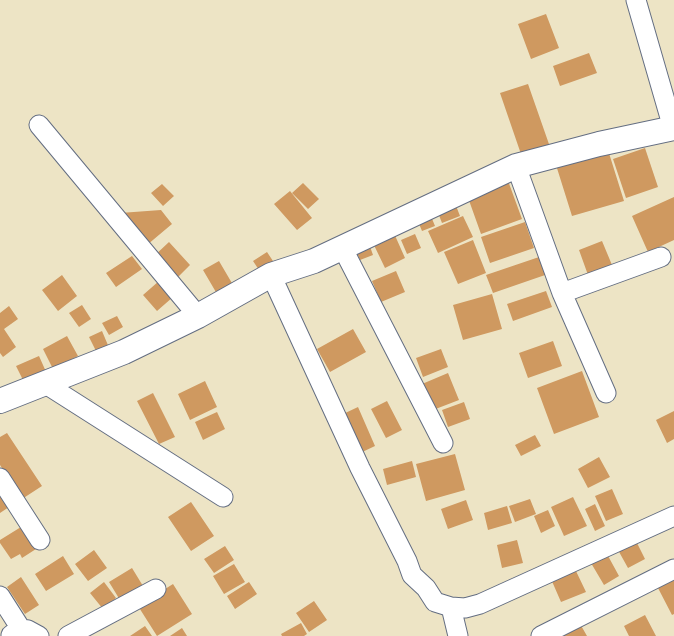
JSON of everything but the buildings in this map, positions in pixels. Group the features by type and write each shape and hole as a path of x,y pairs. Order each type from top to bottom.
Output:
{"street":[{"path":"0,401 124,352 198,316 271,275 314,261 516,166 600,144 674,128 636,0"},
{"path":"38,125 198,316"},
{"path":"516,166 562,293 606,393"},
{"path":"342,247 443,443"},
{"path":"562,293 661,257"},
{"path":"271,275 412,575 426,588 435,602 451,607 465,608 480,604 674,516"},
{"path":"44,384 223,497"},
{"path":"0,478 40,540"},
{"path":"541,636 674,569"},
{"path":"68,636 156,589"},
{"path":"0,596 16,633 28,630 39,636"},
{"path":"451,607 458,636"}]}
